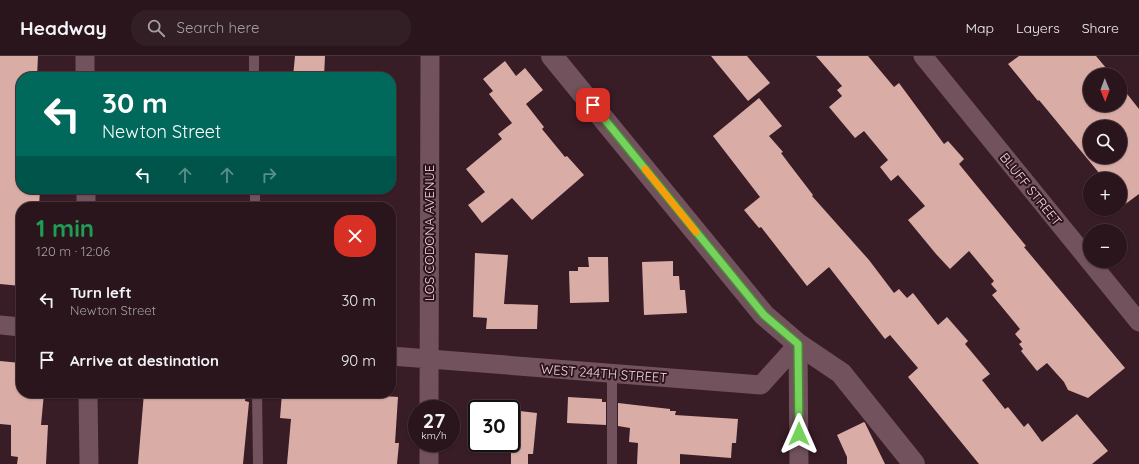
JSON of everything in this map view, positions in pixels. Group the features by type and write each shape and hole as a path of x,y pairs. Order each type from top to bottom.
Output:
{"street":[{"path":"84,56 85,72"},
{"name":"LOS CODONA AVENUE","path":"429,400 430,56"},
{"path":"552,56 764,315 798,344 841,373 914,464"},
{"name":"BLUFF STREET","path":"923,56 1139,322"},
{"path":"0,325 16,327"},
{"path":"798,344 799,464"},
{"name":"WEST 244TH STREET","path":"396,356 761,385 798,344"},
{"path":"88,398 90,464"},
{"path":"429,452 429,464"}],"lane":[{"path":"254,56 254,72"},
{"path":"612,374 612,464"},
{"path":"257,398 258,464"}],"building":[{"path":"0,56 38,56 37,72 16,72 16,194 40,194 39,202 16,202 16,286 0,284"},
{"path":"295,56 325,56 324,72 293,72"},
{"path":"711,56 747,56 770,83 748,101"},
{"path":"816,56 868,56 894,87 899,83 944,144 948,141 964,159 959,164 1026,246 1024,247 1125,368 1088,398 1068,390 1064,382 1047,363 1037,371 1021,351 1023,349 1019,344 1022,342 1015,334 1020,329 992,295 997,291 991,284 994,281 969,251 950,269 908,220 925,206 898,175 891,181 880,167 888,160 864,131 855,138 829,107 842,96 837,90 842,86"},
{"path":"1019,56 1096,56 1106,68 1083,68 1083,112 1127,112 1127,94 1139,109 1139,194 1127,203 1127,172 1098,172 1092,164 1127,164 1127,120 1083,120 1083,153 1039,100 1038,101 1008,64"},
{"path":"505,61 516,76 525,68 543,90 526,104 544,127 542,129 565,157 567,156 584,175 532,220 512,198 482,223 468,205 485,192 466,169 502,139 498,134 512,123 489,94 493,91 483,79"},
{"path":"759,98 782,126 769,136 783,152 781,153 813,195 812,196 869,260 894,293 899,289 907,298 913,293 938,325 947,317 968,341 965,344 990,374 982,380 1005,409 1008,407 1024,427 1028,423 1042,442 1077,414 1108,451 1092,464 979,464 908,377 918,368 890,335 885,339 829,267 807,286 761,227 759,228 744,210 760,197 713,136"},
{"path":"475,253 508,255 504,304 538,305 537,329 486,329 487,318 473,317"},
{"path":"588,257 608,257 609,302 570,303 569,271 578,271 578,267 589,267"},
{"path":"673,261 673,276 679,276 680,290 685,290 687,313 644,315 642,262"},
{"path":"0,361 16,363 16,398 44,398 41,425 48,425 46,464 17,464 18,457 11,456 11,425 0,424"},
{"path":"398,397 395,443 399,443 397,464 287,464 291,419 280,418 282,398"},
{"path":"568,397 602,399 602,402 606,402 606,425 567,423"},
{"path":"144,398 245,398 245,401 249,402 243,464 138,464"},
{"path":"618,403 670,409 670,411 676,411 675,415 738,419 736,443 732,443 731,458 680,454 680,464 637,464 638,443 629,442 630,428 618,426"},
{"path":"520,411 537,413 533,454 528,454 528,464 511,464 511,452 520,452"},
{"path":"864,422 885,464 847,464 847,457 837,435"}],"slow traffic":[{"path":"645,169 696,232"}],"route":[{"path":"593,105 764,315 798,344 799,434"}]}
